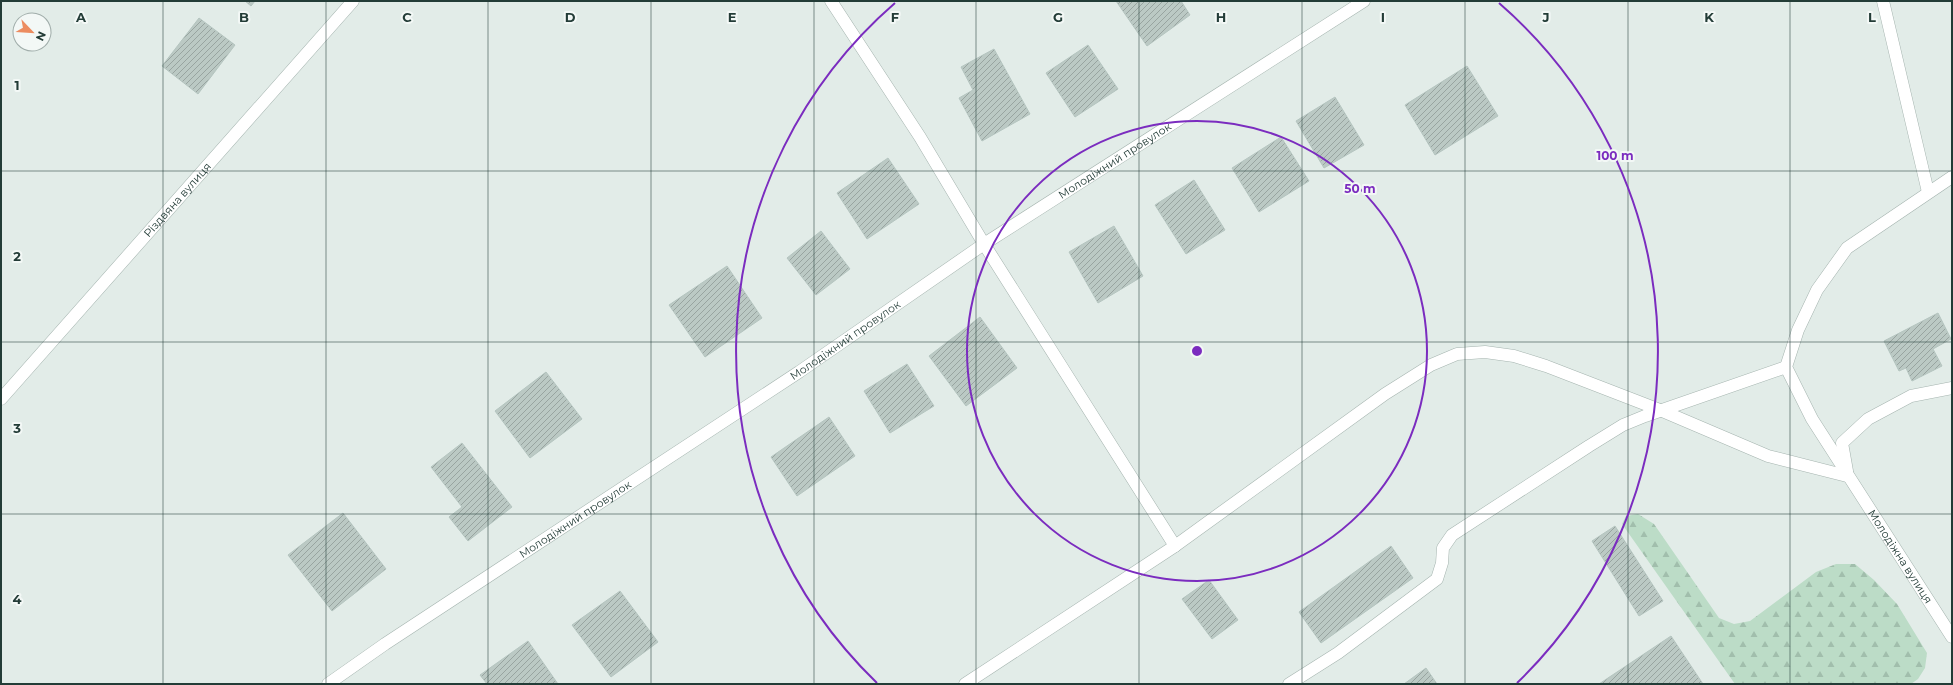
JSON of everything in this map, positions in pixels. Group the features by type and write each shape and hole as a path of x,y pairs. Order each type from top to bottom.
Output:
{"street":[{"name":"Різдвяна вулиця","path":"1,399 353,1"},
{"path":"831,1 920,137 984,244 1175,546"},
{"name":"Молодіжний провулок","path":"328,684 385,644 799,372 984,244 1364,1"},
{"path":"1883,1 1928,192"},
{"path":"1289,684 1338,653 1437,579 1442,563 1443,548 1452,535 1618,428 1660,410 1786,367 1798,330 1817,290 1847,248 1952,177"},
{"path":"965,684 1175,546 1385,394 1431,365 1457,354 1485,352 1514,356 1546,366 1660,410 1768,456 1847,476 1842,443 1868,419 1911,396 1952,388"},
{"name":"Молодіжна вулиця","path":"1786,367 1812,419 1847,476 1952,636"}],"green space":[{"path":"1638,514 1654,524 1719,618 1734,624 1750,621 1816,572 1836,564 1855,564 1874,580 1897,604 1927,653 1925,668 1918,679 1911,684 1735,684 1622,524 1626,516"}],"building":[{"path":"245,1 255,1 251,6"},
{"path":"1116,1 1181,1 1190,15 1147,46"},
{"path":"199,18 235,45 198,94 162,66"},
{"path":"1088,45 1118,89 1075,117 1046,73"},
{"path":"994,49 1030,114 982,141 959,98 973,90 961,67"},
{"path":"1467,66 1498,116 1435,155 1405,105"},
{"path":"1335,97 1364,145 1324,168 1296,121"},
{"path":"1281,137 1309,181 1259,212 1232,168"},
{"path":"888,158 919,204 867,239 837,193"},
{"path":"1194,180 1225,230 1186,254 1155,205"},
{"path":"1114,226 1143,276 1098,303 1069,252"},
{"path":"821,231 850,269 816,295 787,258"},
{"path":"727,266 762,318 705,357 669,305"},
{"path":"1938,313 1951,339 1933,349 1942,366 1912,381 1906,368 1899,371 1884,341"},
{"path":"980,317 1017,368 966,406 929,356"},
{"path":"907,364 934,406 890,433 864,391"},
{"path":"546,372 582,419 530,458 495,411"},
{"path":"829,417 855,456 797,496 771,457"},
{"path":"462,443 512,507 468,541 449,517 462,507 431,467"},
{"path":"343,513 386,569 332,611 288,555"},
{"path":"1615,526 1663,601 1639,616 1592,541"},
{"path":"1391,546 1413,578 1321,643 1299,612"},
{"path":"1209,580 1238,620 1212,639 1182,599"},
{"path":"620,591 658,642 611,677 572,625"},
{"path":"1671,636 1703,684 1599,684"},
{"path":"528,641 558,684 487,684 480,675"},
{"path":"1426,668 1437,684 1404,684"}]}
